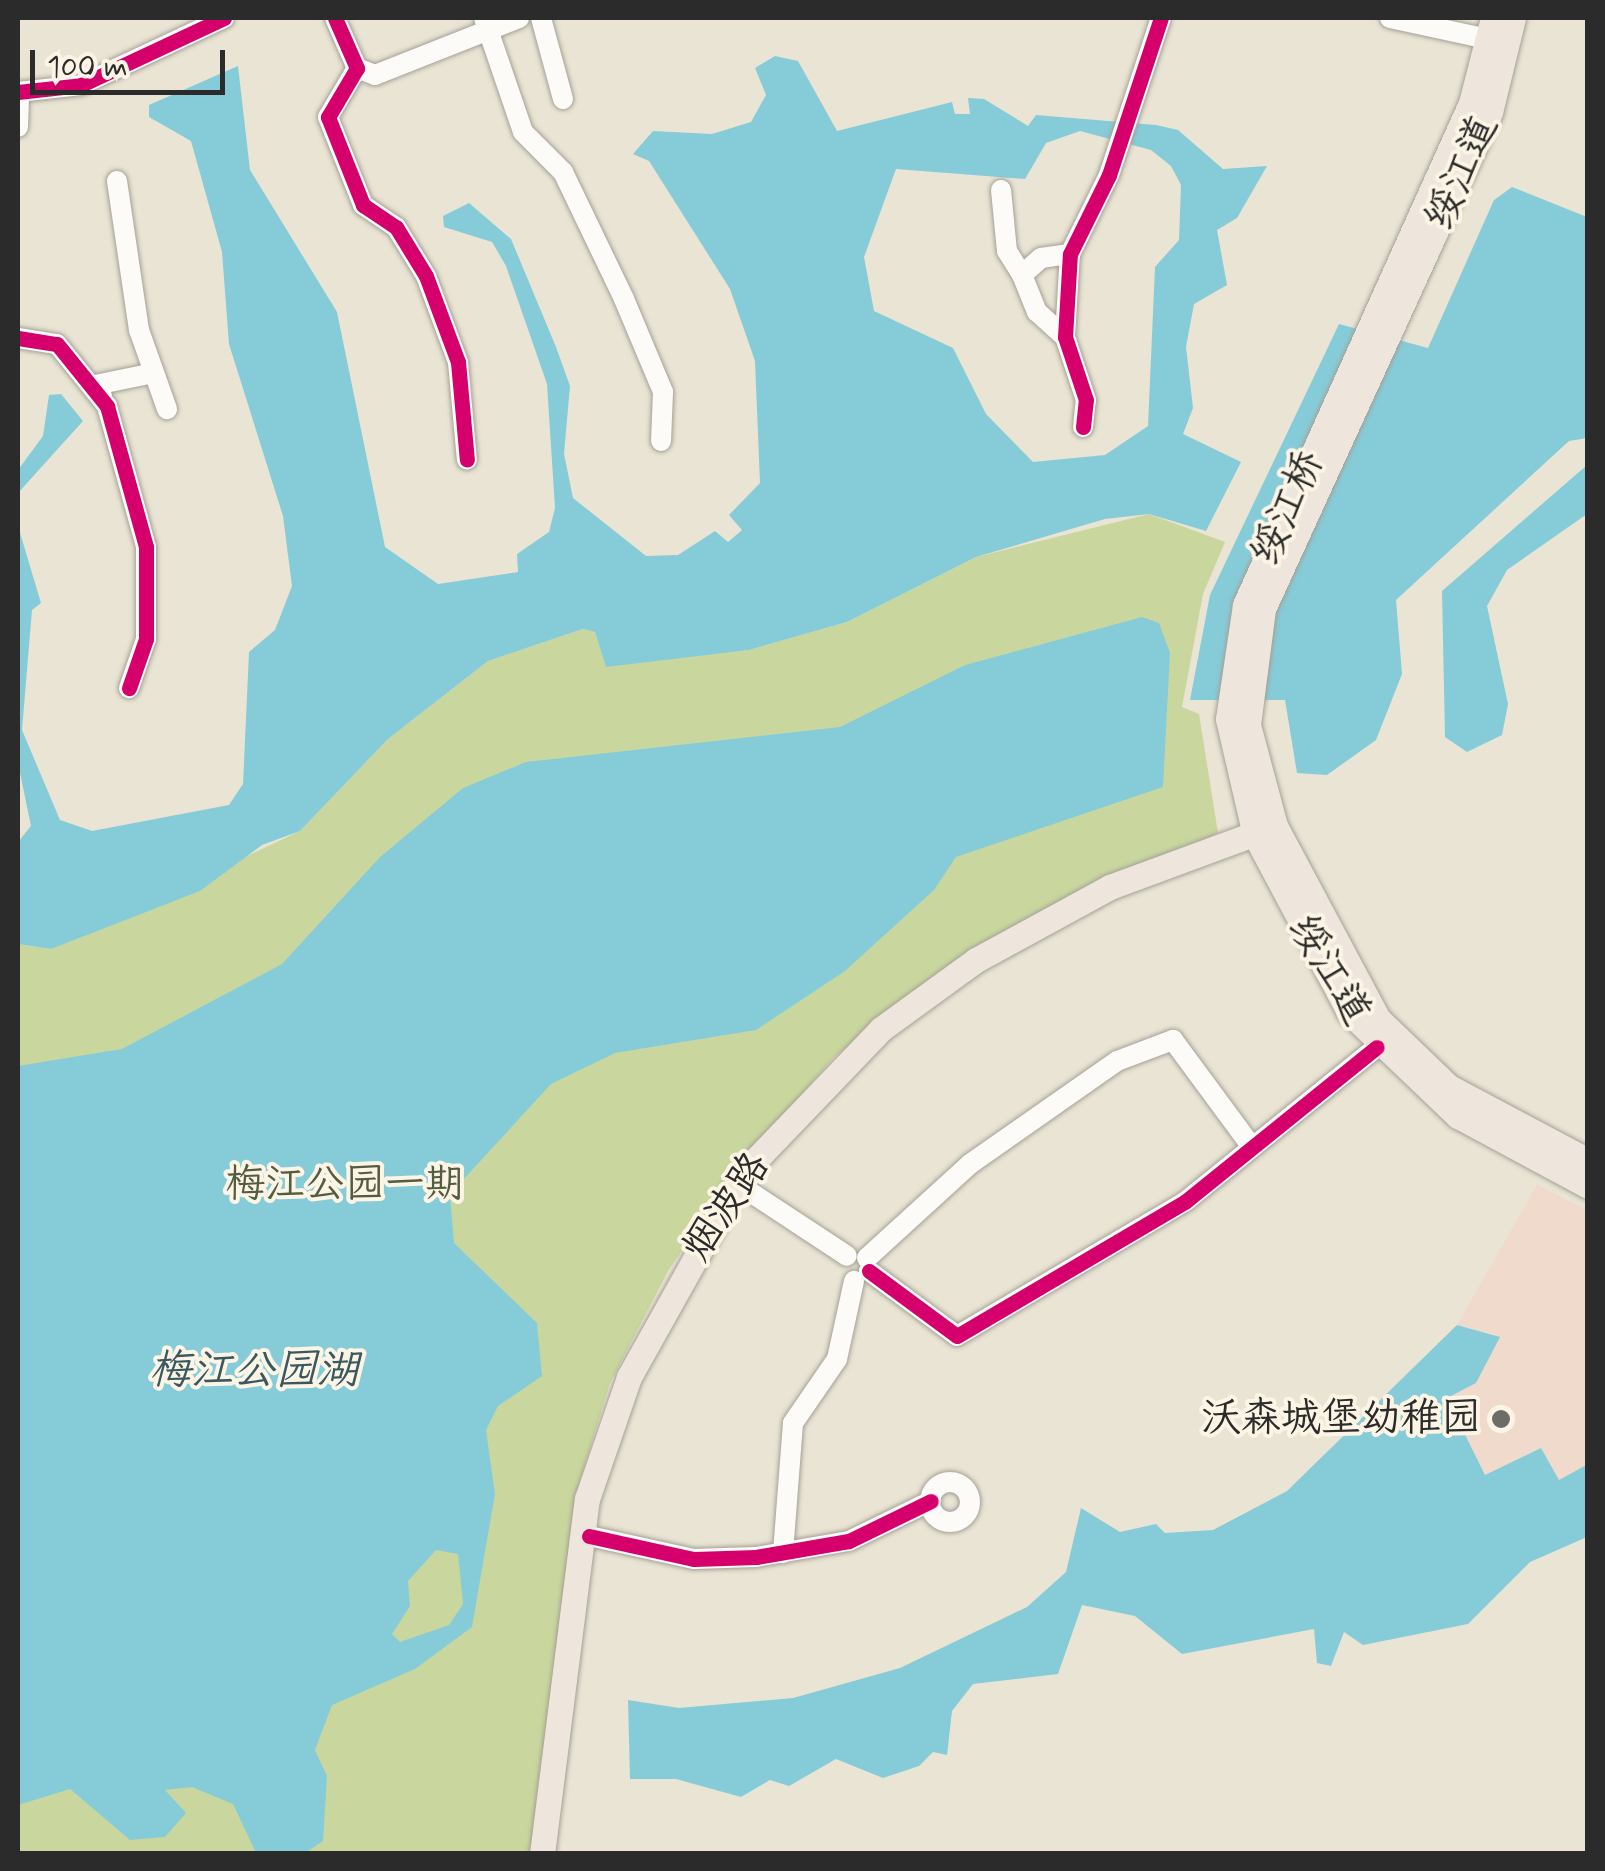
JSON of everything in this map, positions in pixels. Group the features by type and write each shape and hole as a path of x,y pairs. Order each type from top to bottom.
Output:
{"main road":[{"name":"绥江道","path":"1386,320 1490,112 1501,29"},
{"name":"绥江桥","path":"1238,708 1263,609 1386,320"},
{"name":"绥江道","path":"1238,708 1268,837 1326,976 1377,1046 1458,1116 1588,1186"},
{"name":"绥江道","path":"1268,837 1340,962 1406,1052 1467,1098 1588,1162"},
{"name":"烟波路","path":"554,1854 589,1536 628,1396 744,1188 863,1056 950,988 1047,929 1268,837"},
{"name":"烟波路","path":"542,1854 586,1499 629,1377 743,1172 881,1028 976,960 1110,886 1268,837"}],"street":[{"path":"18,127 18,92 80,86 224,18"},
{"path":"335,18 357,68 375,76 486,22 519,18"},
{"path":"542,18 563,99"},
{"path":"1083,427 1086,400 1064,338 1070,254 1114,160 1161,18"},
{"path":"1390,18 1501,29"},
{"path":"486,22 523,132 563,172 624,299 662,392 661,441"},
{"path":"357,68 328,117 363,205 396,227 426,276 458,362 467,460"},
{"path":"117,181 154,373 167,409"},
{"path":"1002,190 1007,251 1038,312 1064,338"},
{"path":"1022,275 1041,258 1070,254"},
{"path":"18,338 57,344 107,406"},
{"path":"129,688 146,640 146,547 107,406 96,385 154,373"},
{"path":"783,1553 793,1424 838,1360 859,1266 970,1164 1117,1061 1173,1040 1252,1147"},
{"path":"744,1188 957,1336 1186,1200 1377,1046"},
{"path":"589,1536 694,1559 783,1553 849,1541 931,1501"}],"shaded area":[{"path":"1537,1185 1587,1210 1587,1464 1559,1480 1540,1448 1485,1476 1447,1398 1476,1383 1495,1334 1457,1325"}],"green space":[{"name":"梅江公园湖","path":"1149,514 1225,542 1203,594 1182,707 1199,714 1218,833 966,954 834,1057 747,1157 668,1271 610,1383 579,1484 534,1853 18,1853 18,944 51,949 300,831 388,739 488,661 583,629 595,632 606,666 749,650 847,622 976,557"}],"water":[{"path":"775,56 798,61 837,131 952,102 955,114 970,114 968,98 984,99 1028,126 1036,115 1156,125 1178,130 1223,169 1267,166 1237,218 1217,230 1227,285 1194,304 1186,347 1193,408 1183,434 1241,462 1206,531 1149,514 1105,519 976,557 847,622 749,650 606,667 595,632 583,629 488,661 388,739 300,831 262,845 200,891 51,949 18,944 18,842 31,826 18,763 18,526 41,603 32,610 22,730 60,820 92,831 229,805 243,784 249,652 275,630 292,586 283,516 229,344 222,252 191,141 149,117 149,105 238,66 250,170 337,312 385,547 438,584 518,572 517,554 549,532 555,508 547,384 506,266 492,242 444,227 443,216 469,203 511,239 570,386 564,454 573,498 646,556 678,555 715,531 728,542 742,530 729,515 760,483 755,361 730,289 649,161 633,154 653,131 712,134 751,122 766,95 755,68","holes":["1080,131 1151,150 1171,166 1181,185 1179,240 1155,267 1148,426 1105,455 1033,462 986,414 953,348 874,311 864,257 896,169 1025,179 1046,143"]},
{"path":"1512,187 1587,217 1587,438 1569,441 1396,600 1402,674 1376,740 1327,775 1297,773 1285,700 1190,700 1210,595 1339,324 1428,348 1494,200"},
{"path":"61,394 83,421 18,493 18,470 43,436 49,395"},
{"path":"1587,465 1587,514 1507,570 1487,606 1508,704 1502,735 1467,752 1445,737 1442,591"},
{"name":"梅江公园湖","path":"1142,617 1159,623 1170,653 1163,787 956,857 934,890 845,971 756,1030 615,1053 551,1084 450,1194 454,1243 537,1323 542,1376 498,1406 486,1430 495,1494 472,1627 415,1669 332,1705 315,1750 327,1776 323,1841 305,1853 256,1853 233,1804 192,1787 165,1790 186,1813 165,1837 130,1840 70,1789 18,1805 18,1066 122,1049 282,964 380,857 463,788 526,762 840,727 965,665","holes":["436,1550 458,1554 463,1604 449,1625 400,1642 392,1634 410,1606 408,1581"]},
{"path":"1457,1325 1500,1337 1476,1383 1447,1398 1485,1475 1541,1448 1559,1480 1588,1464 1587,1537 1530,1562 1468,1624 1363,1645 1344,1632 1331,1666 1317,1663 1314,1629 1182,1654 1135,1616 1082,1605 1058,1674 973,1684 952,1711 947,1755 933,1752 919,1766 883,1778 836,1759 789,1786 770,1780 741,1797 676,1779 630,1779 628,1700 679,1708 793,1698 900,1668 1027,1607 1066,1572 1081,1508 1120,1532 1156,1524 1165,1533 1213,1530 1287,1491"}],"cycle path":[{"path":"18,92 81,85 224,18"},
{"path":"335,18 357,68 328,117 363,205 396,227 426,276 458,362 467,460"},
{"path":"1083,427 1086,400 1065,337 1070,254 1109,175 1161,18"},
{"path":"18,338 57,344 107,406 146,547 146,639 129,688"},
{"path":"869,1271 957,1336 1186,1201 1377,1047"},
{"path":"589,1536 694,1559 756,1557 849,1541 931,1501"}],"place":[{"name":"沃森城堡幼稚园","path":"1501,1419"}],"park label":[{"name":"梅江公园一期","path":"345,1185"}]}
